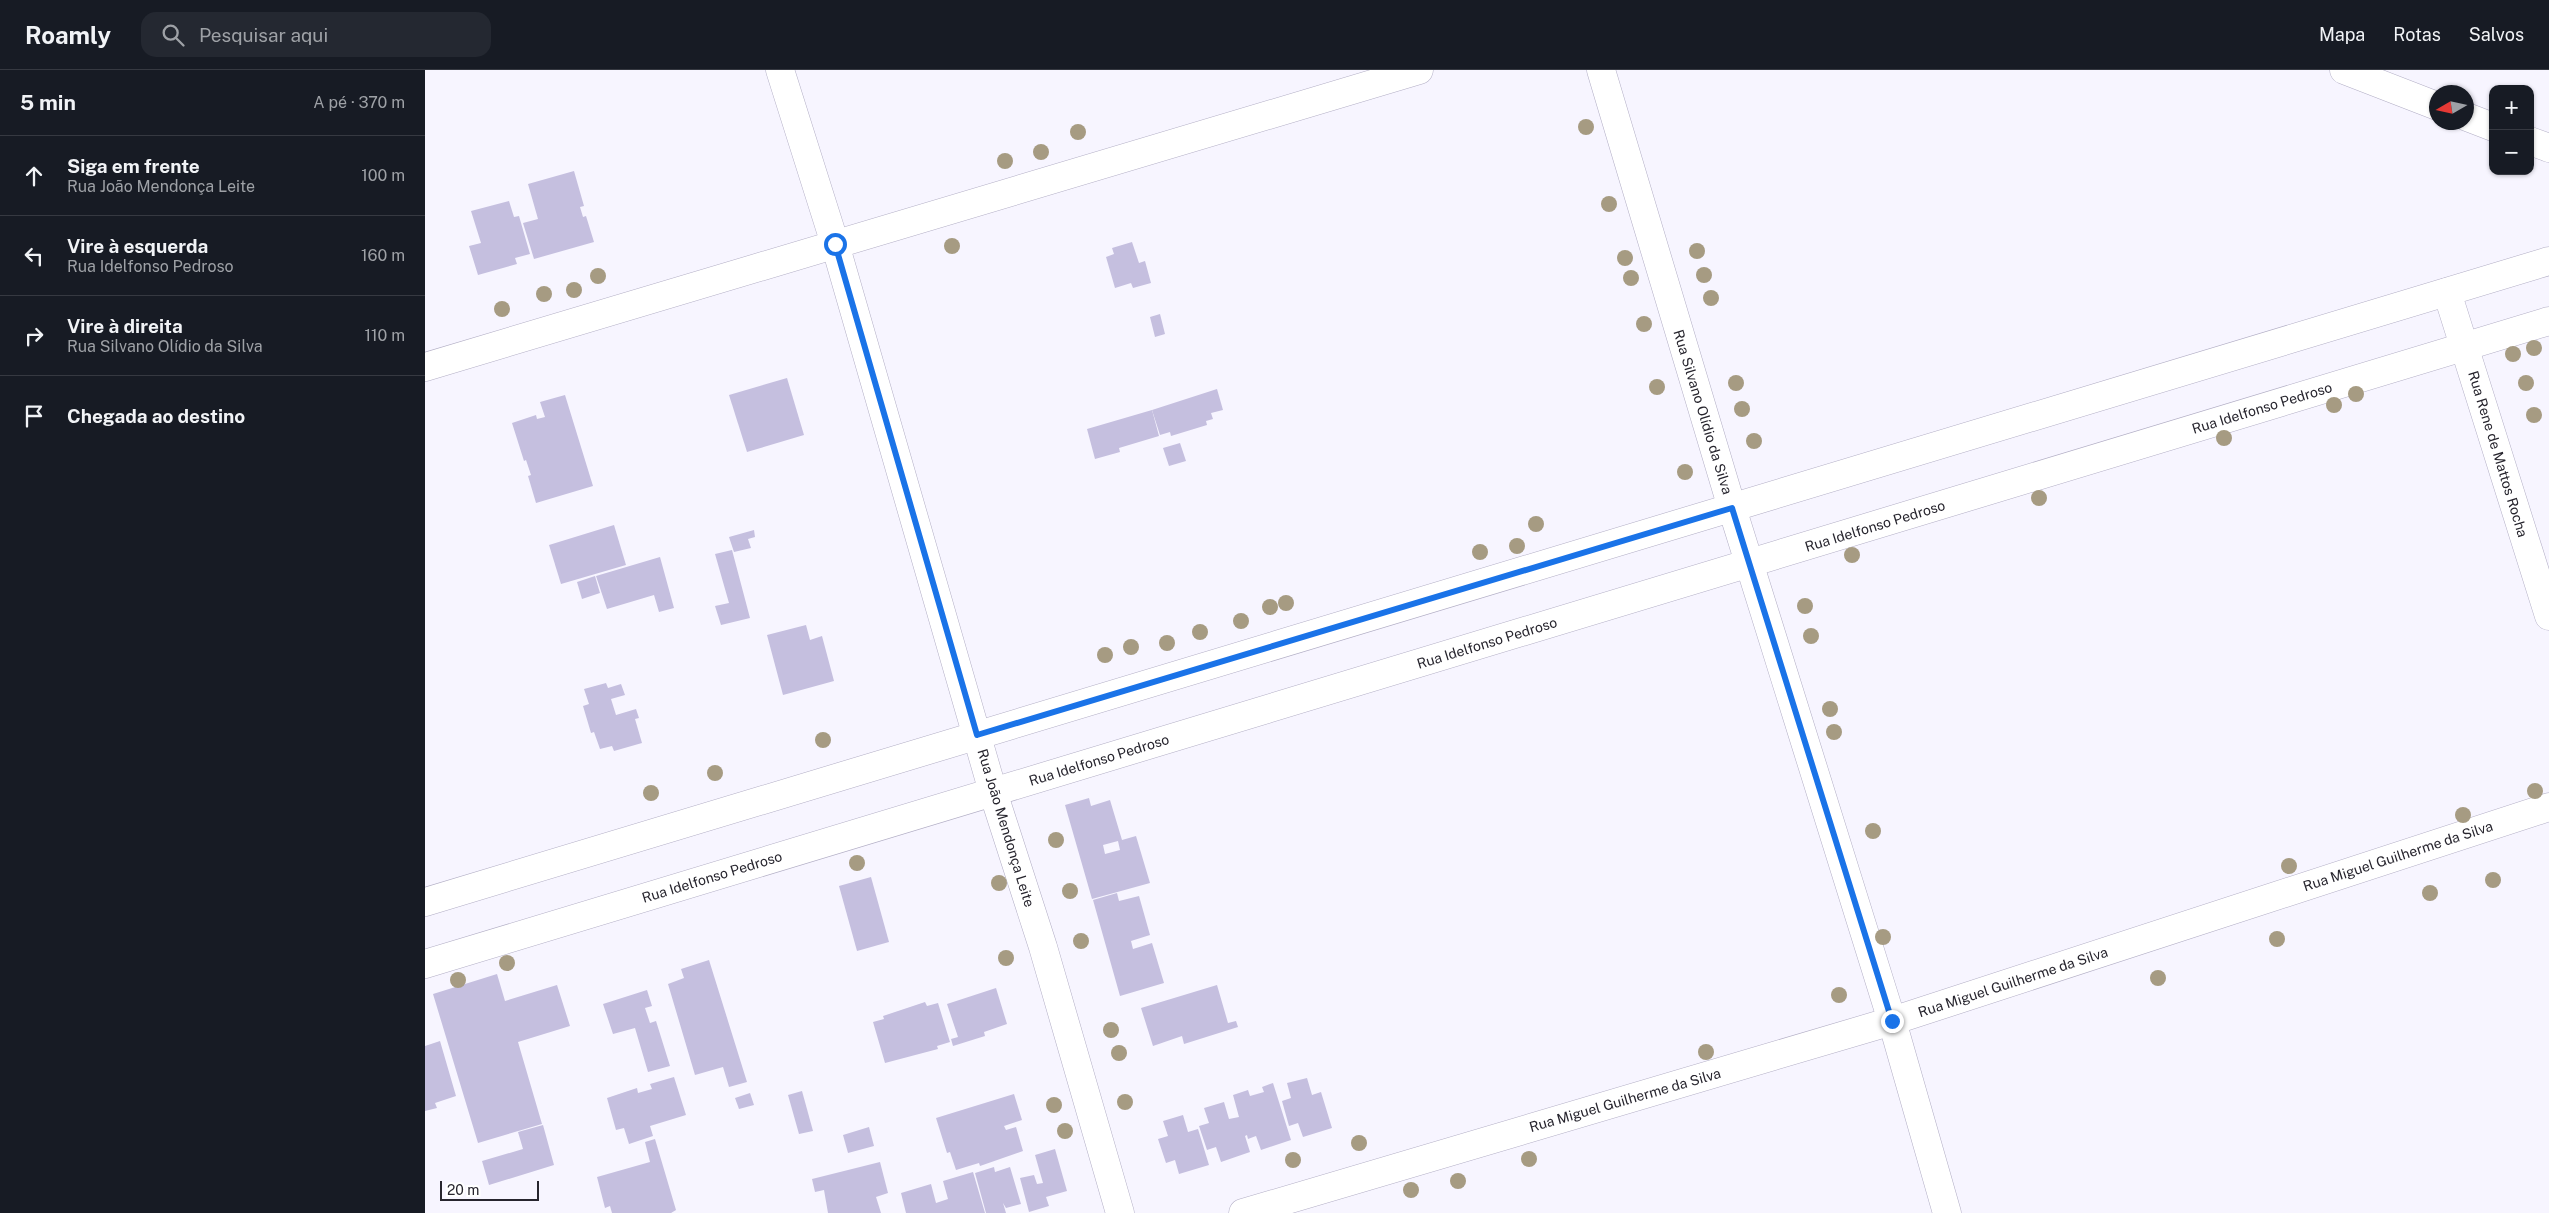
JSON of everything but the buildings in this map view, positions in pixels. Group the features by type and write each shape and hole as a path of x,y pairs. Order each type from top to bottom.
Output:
{"street":[{"name":"Rua João Mendonça Leite","path":"780,70 835,244 993,792 1043,947 1120,1213"},
{"path":"425,367 1419,70"},
{"name":"Rua Silvano Olídio da Silva","path":"1601,70 1749,564 1892,1021 1947,1213"},
{"path":"2344,70 2429,103"},
{"path":"2474,119 2489,125"},
{"path":"2534,142 2549,148"},
{"path":"425,902 2549,262"},
{"name":"Rua Rene de Mattos Rocha","path":"2447,292 2549,616"},
{"name":"Rua Idelfonso Pedroso","path":"425,964 2549,321"},
{"name":"Rua Miguel Guilherme da Silva","path":"1243,1213 1892,1021 2549,807"}],"route":[{"path":"835,244 977,735 1732,508 1892,1021"}]}
